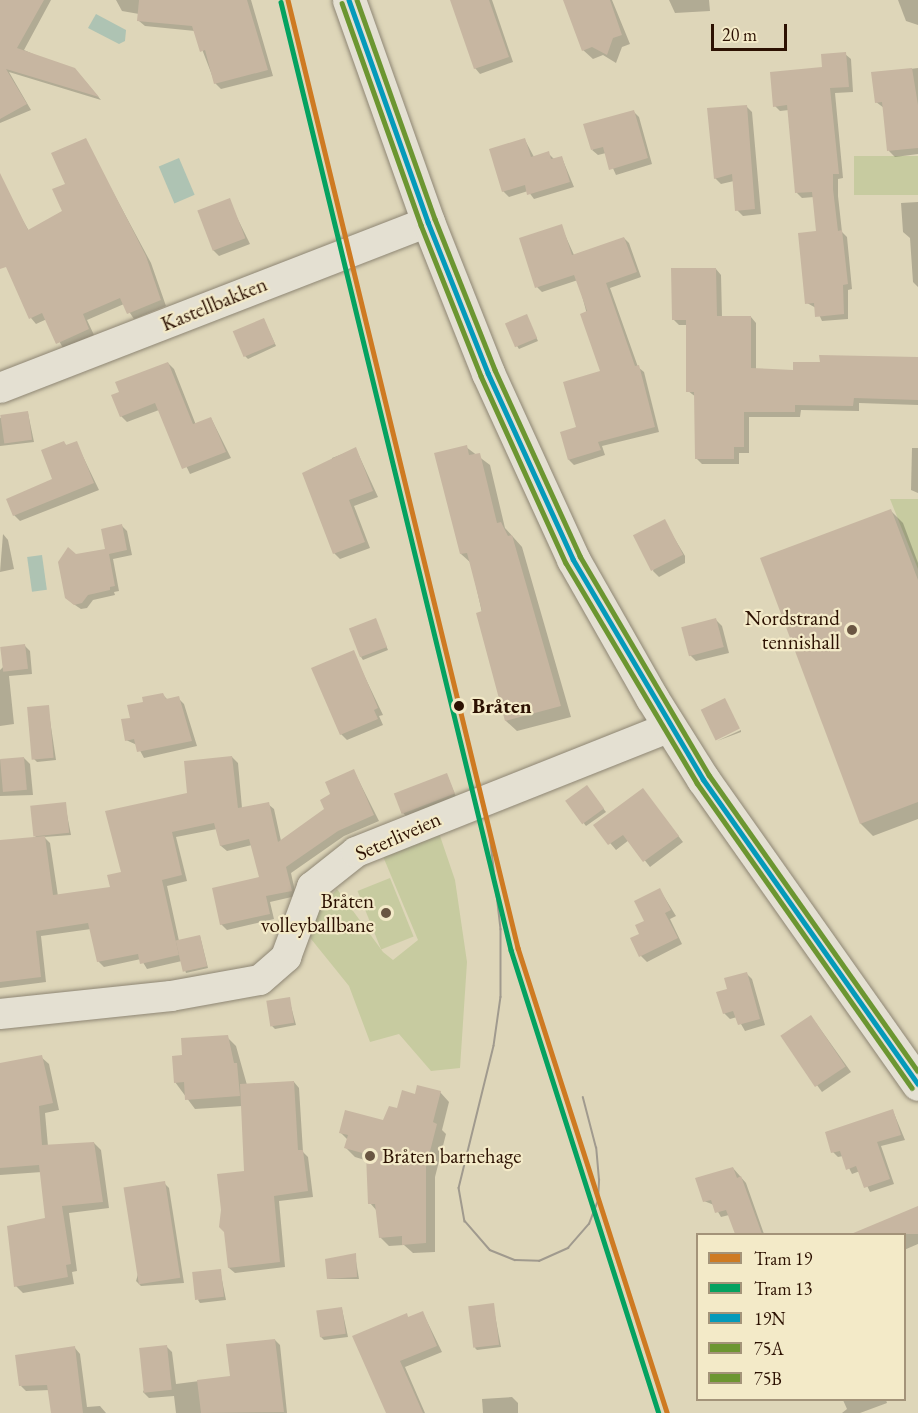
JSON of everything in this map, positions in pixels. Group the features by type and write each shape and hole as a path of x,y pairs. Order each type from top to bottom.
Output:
{"main road":[{"path":"349,0 428,222 488,373 544,501 670,727 918,1084"}],"street":[{"name":"Kastellbakken","path":"0,388 428,222"},
{"name":"Seterliveien","path":"0,1014 171,996 260,980 286,957 312,887 356,852 670,727"}],"green space":[{"path":"854,156 918,156 918,195 854,195"},
{"path":"890,499 918,499 918,569"},
{"path":"439,833 455,880 467,962 460,1068 431,1071 399,1034 370,1042 349,986 303,929 337,889 383,952 393,960 418,940 382,854"},
{"name":"Bråten volleyballbane","path":"390,878 414,936 381,950 358,891"}],"shaded area":[{"path":"96,14 126,30 125,41 119,44 88,28"},
{"path":"179,158 195,195 174,203 159,167"},
{"path":"42,555 47,590 32,592 27,557"}],"building":[{"path":"0,0 44,0 17,48 75,68 99,97 6,69 27,104 0,119"},
{"path":"139,0 247,0 268,70 214,84 205,50 200,52 192,26 137,21"},
{"path":"450,0 489,0 509,57 474,69"},
{"path":"563,0 610,0 622,35 613,38 607,55 592,47 582,51"},
{"path":"846,52 849,87 830,88 839,174 833,174 833,189 838,231 842,230 848,284 843,285 844,314 815,317 814,303 805,304 798,233 816,231 812,192 795,193 787,105 773,107 770,72 822,67 821,54"},
{"path":"912,68 918,105 918,148 887,151 882,102 875,103 871,72"},
{"path":"747,105 755,209 735,211 732,174 714,179 707,108"},
{"path":"634,110 648,158 609,170 603,147 591,150 583,124"},
{"path":"86,138 146,256 161,300 127,314 120,298 83,314 89,329 56,344 42,313 29,319 6,267 0,269 0,173 28,230 62,211 52,189 65,184 51,153"},
{"path":"525,138 531,157 549,151 551,159 562,156 570,182 527,195 525,185 502,192 489,149"},
{"path":"230,198 245,238 213,251 197,211"},
{"path":"562,224 572,255 624,237 637,272 606,283 635,366 639,365 655,427 598,442 601,450 568,460 560,432 576,427 563,382 600,371 580,314 587,311 574,275 535,288 519,238"},
{"path":"671,268 716,268 717,316 751,316 751,368 793,370 793,362 820,362 819,355 918,357 918,400 854,398 853,406 795,405 795,412 744,412 744,447 734,447 734,459 695,459 694,392 686,392 686,320 672,320"},
{"path":"527,314 537,338 515,347 505,323"},
{"path":"264,318 275,344 244,357 233,331"},
{"path":"168,362 193,424 211,417 226,452 182,469 155,403 120,417 111,395 119,392 115,382"},
{"path":"28,411 32,440 4,444 0,415"},
{"path":"64,441 66,445 77,441 94,483 13,516 6,499 52,479 41,450"},
{"path":"467,445 469,455 480,453 497,523 501,522 508,536 512,535 561,706 505,721 476,613 482,611 467,553 460,554 434,453"},
{"path":"356,447 373,491 349,500 365,542 333,554 302,473"},
{"name":"Nordstrand tennishall","path":"891,509 918,580 918,802 860,824 760,558"},
{"path":"665,519 683,555 651,571 633,535"},
{"path":"122,524 127,550 109,554 115,586 110,587 110,590 88,595 82,603 74,605 65,598 58,562 68,547 76,554 105,549 101,529"},
{"path":"376,618 387,647 360,657 349,628"},
{"path":"716,618 724,647 689,656 681,627"},
{"path":"25,644 28,669 3,672 0,647"},
{"path":"354,650 378,708 374,710 378,719 340,735 311,668"},
{"path":"163,693 166,699 179,696 192,741 137,752 134,739 125,741 121,719 130,718 127,705 143,702 142,697"},
{"path":"725,698 740,729 716,740 701,710"},
{"path":"49,705 54,758 32,760 27,707"},
{"path":"232,756 238,808 269,802 278,842 324,809 320,800 330,794 325,782 354,769 374,815 338,831 286,867 292,891 266,896 270,914 220,925 212,888 259,877 249,839 220,846 214,823 172,832 182,875 162,880 179,955 140,964 138,954 97,962 88,923 36,931 41,977 0,982 0,840 45,836 53,895 110,887 107,875 121,872 105,811 187,793 184,761"},
{"path":"24,757 27,790 3,792 0,759"},
{"path":"447,773 455,794 402,814 394,793"},
{"path":"587,785 604,808 582,824 565,801"},
{"path":"643,788 679,836 643,862 623,835 608,845 593,825"},
{"path":"66,802 69,833 33,837 30,806"},
{"path":"660,888 671,910 665,913 678,938 639,957 630,938 639,934 635,925 644,921 634,901"},
{"path":"200,935 207,966 183,972 176,941"},
{"path":"747,972 760,1019 738,1025 733,1011 723,1014 716,992 727,989 724,978"},
{"path":"290,997 294,1023 270,1026 266,1001"},
{"path":"811,1015 846,1066 815,1087 780,1036"},
{"path":"228,1035 234,1063 237,1063 240,1096 185,1100 184,1082 174,1083 172,1056 182,1055 181,1038"},
{"path":"42,1055 53,1103 39,1106 42,1145 94,1142 103,1202 62,1206 71,1264 66,1265 68,1277 14,1287 7,1226 45,1218 39,1165 0,1168 0,1063"},
{"path":"294,1081 298,1150 303,1150 308,1191 274,1196 280,1262 228,1268 224,1232 219,1227 221,1210 217,1174 244,1171 240,1084"},
{"path":"417,1085 441,1091 433,1122 437,1124 426,1167 426,1243 402,1245 402,1236 379,1238 375,1204 368,1204 366,1154 344,1148 348,1135 339,1133 345,1110 383,1120 389,1106 397,1108 402,1090 415,1094"},
{"path":"893,1109 901,1135 877,1142 890,1179 864,1188 856,1166 846,1170 840,1151 831,1153 825,1132"},
{"path":"733,1167 737,1178 741,1176 762,1233 735,1233 726,1210 715,1213 711,1200 703,1202 695,1178"},
{"path":"165,1181 180,1278 139,1284 124,1188"},
{"path":"918,1206 918,1234 853,1233"},
{"path":"356,1253 357,1277 327,1279 325,1259"},
{"path":"221,1269 224,1297 195,1300 192,1272"},
{"path":"494,1303 499,1345 473,1348 468,1306"},
{"path":"342,1307 346,1334 320,1337 316,1311"},
{"path":"423,1311 437,1346 400,1361 423,1413 386,1413 352,1336 407,1313 408,1317"},
{"path":"275,1339 284,1412 201,1413 197,1380 230,1376 226,1344"},
{"path":"167,1345 172,1390 144,1393 139,1348"},
{"path":"75,1346 83,1413 51,1413 47,1385 19,1386 15,1355"}],"tram line":[{"name":"19","path":"288,0 518,948 667,1413"},
{"name":"13","path":"281,2 511,950 659,1413"},
{"path":"490,834 501,929 501,997 494,1046 459,1188 465,1221 490,1250 515,1260 539,1261 568,1248 589,1224 598,1201 599,1180 596,1148 583,1098"}],"transit line":[{"name":"19N","path":"349,0 428,222 488,373 573,559 703,779 918,1084"},
{"name":"75B","path":"357,0 435,219 495,370 580,556 709,775 918,1071"},
{"name":"75A","path":"342,3 421,225 481,376 566,563 697,783 912,1088"}],"place":[{"name":"Nordstrand tennishall","path":"852,630"},
{"name":"Bråten","path":"459,706"},
{"name":"Bråten volleyballbane","path":"386,913"},
{"name":"Bråten barnehage","path":"370,1156"}]}
